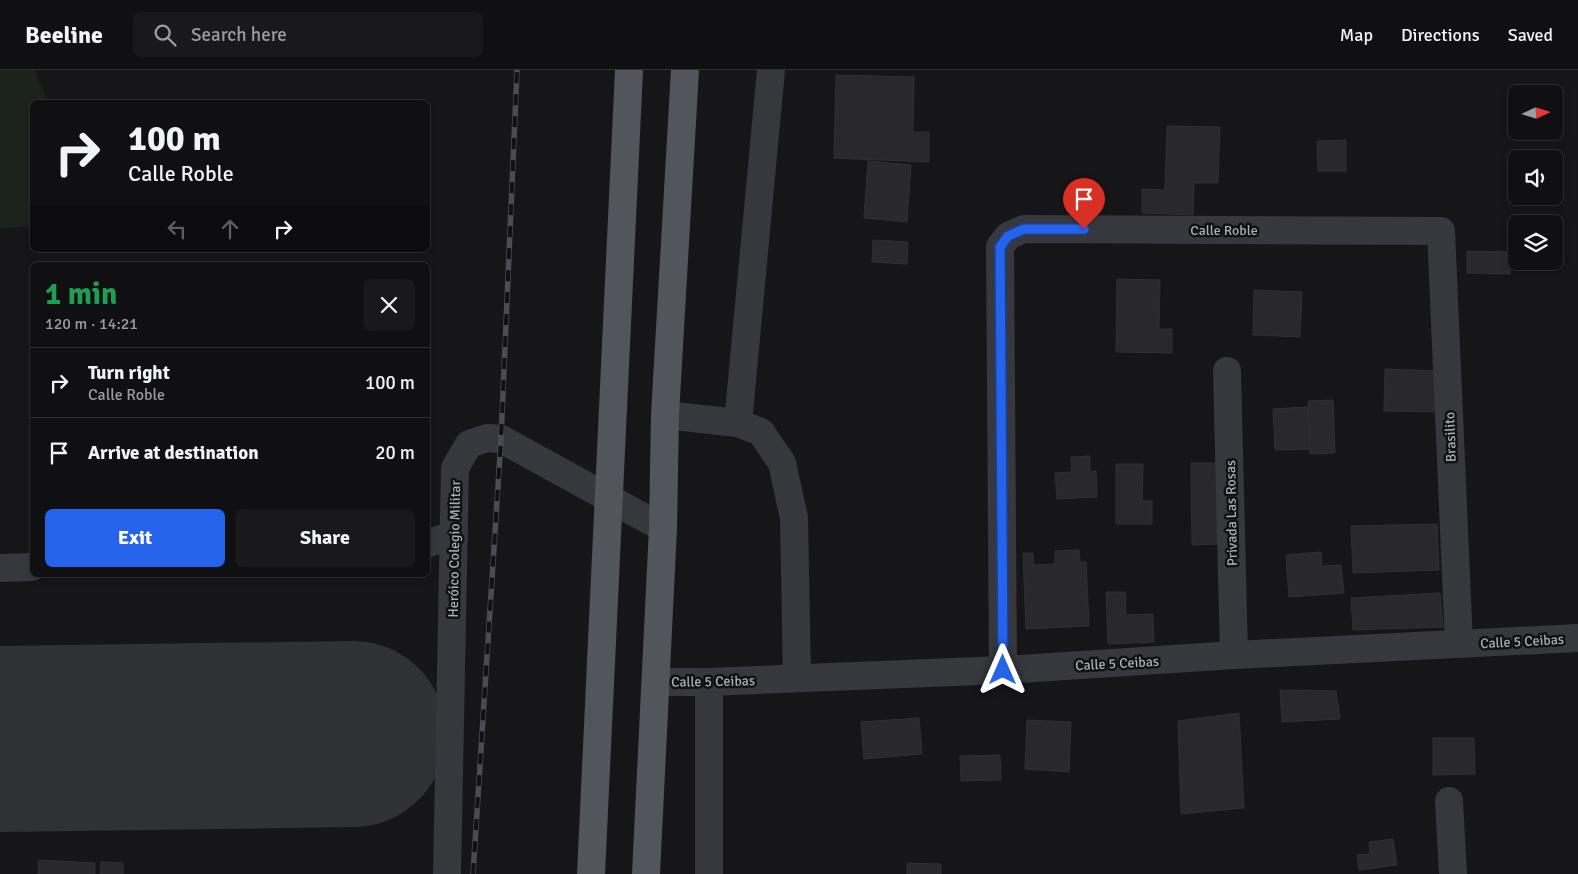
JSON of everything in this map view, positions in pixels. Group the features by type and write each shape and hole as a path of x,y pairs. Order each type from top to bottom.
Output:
{"main road":[{"path":"591,874 629,70"},
{"path":"646,874 663,528 665,415 685,70"}],"street":[{"path":"738,422 771,70"},
{"name":"Calle Roble","path":"1003,670 1000,247 1008,236 1024,229 1441,231"},
{"name":"Brasilito","path":"1441,231 1459,644"},
{"name":"Privada Las Rosas","path":"1228,371 1234,655"},
{"path":"665,415 738,422 761,432 782,463 794,518 798,678"},
{"name":"Heróico Colegio Militar","path":"447,874 455,468 469,444 487,438 501,439 663,528"},
{"path":"430,542 454,535"},
{"path":"0,568 30,567"},
{"name":"Calle 5 Ceibas","path":"656,682 709,682 1003,670 1234,655 1578,638"},
{"path":"709,682 709,874"},
{"path":"1449,801 1453,874"}],"shaded area":[{"path":"0,70 34,70 47,100 30,100 30,226 0,228"}],"building":[{"path":"836,75 914,77 913,132 929,132 929,162 834,158"},
{"path":"1167,126 1220,127 1218,183 1194,183 1193,215 1142,213 1142,189 1165,190"},
{"path":"1346,140 1346,171 1318,171 1317,141"},
{"path":"868,161 911,165 907,222 864,218"},
{"path":"873,240 908,242 907,264 872,262"},
{"path":"1467,251 1508,252 1508,270 1510,270 1510,274 1467,273"},
{"path":"1117,279 1160,280 1159,329 1172,329 1172,353 1116,352"},
{"path":"1254,290 1302,292 1300,337 1253,335"},
{"path":"1385,369 1438,371 1437,412 1384,411"},
{"path":"1333,400 1335,453 1310,454 1308,401"},
{"path":"1308,407 1310,449 1275,450 1273,409"},
{"path":"1090,456 1090,472 1096,471 1097,497 1057,499 1055,473 1072,472 1071,457"},
{"path":"1191,463 1220,463 1221,544 1192,545"},
{"path":"1116,464 1143,464 1142,501 1152,501 1152,524 1116,524"},
{"path":"1437,524 1439,570 1353,573 1351,526"},
{"path":"1079,550 1080,562 1086,562 1089,626 1026,629 1023,553 1033,553 1033,565 1055,564 1055,551"},
{"path":"1321,552 1322,566 1341,565 1344,593 1289,597 1286,555"},
{"path":"1106,592 1125,592 1126,615 1153,614 1154,642 1108,644"},
{"path":"1440,593 1443,627 1353,630 1351,598"},
{"path":"1280,690 1336,691 1340,719 1282,722"},
{"path":"1239,713 1244,808 1181,814 1178,721"},
{"path":"919,718 922,754 864,759 861,722"},
{"path":"1027,720 1071,722 1069,772 1025,769"},
{"path":"1433,738 1474,738 1475,774 1433,775"},
{"path":"1000,755 1001,780 961,781 960,756"},
{"path":"1393,839 1397,865 1359,870 1357,855 1370,854 1369,842"},
{"path":"39,860 95,863 95,874 38,874"},
{"path":"101,862 123,863 123,874 100,874"},
{"path":"907,863 941,864 941,874 907,874"}],"runway":[{"path":"0,739 353,734"}],"railway":[{"path":"473,874 501,439 517,70"}],"route":[{"path":"1003,670 1000,247 1008,236 1024,229 1084,229"}]}
